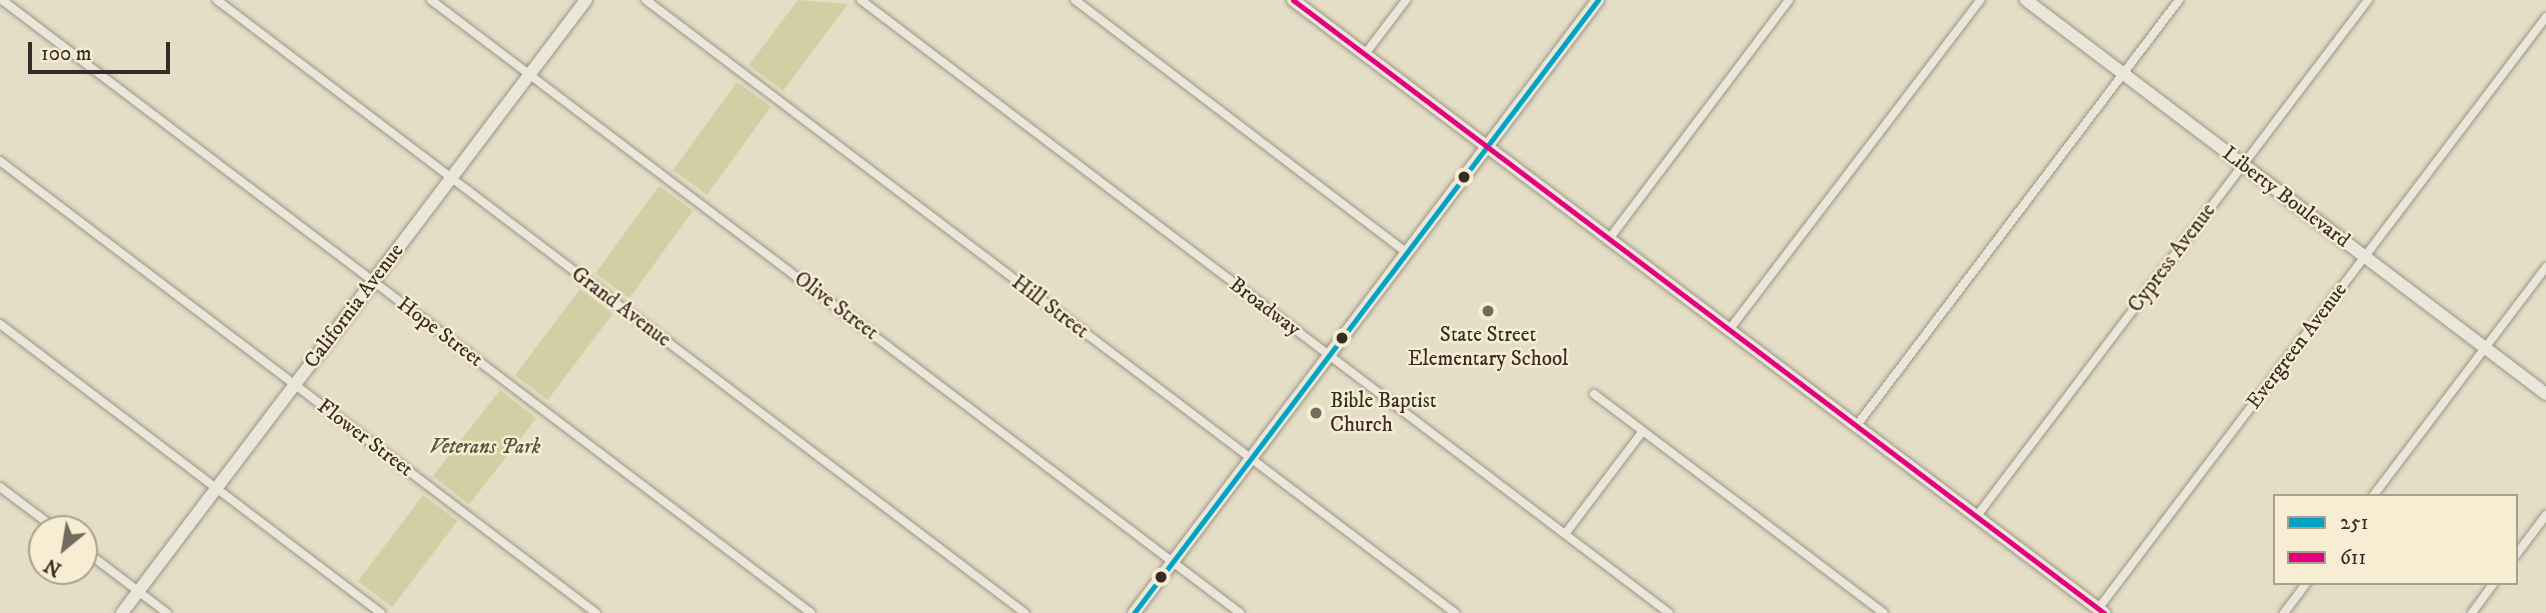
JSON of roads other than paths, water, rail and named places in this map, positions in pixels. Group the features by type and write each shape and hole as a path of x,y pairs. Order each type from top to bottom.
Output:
{"street":[{"name":"Hope Street","path":"2,0 811,613"},
{"name":"Grand Avenue","path":"217,0 1025,613"},
{"name":"Olive Street","path":"431,0 1240,613"},
{"name":"California Avenue","path":"122,613 586,0"},
{"name":"Hill Street","path":"646,0 1455,613"},
{"name":"Broadway","path":"861,0 1669,613"},
{"path":"1075,0 1407,253"},
{"path":"1293,0 2101,611"},
{"path":"1365,54 1406,0"},
{"path":"1134,613 1598,0"},
{"path":"1609,239 1789,0"},
{"path":"1729,330 1980,0"},
{"name":"Liberty Boulevard","path":"2026,0 2546,394"},
{"path":"1857,425 2179,0"},
{"name":"Cypress Avenue","path":"1976,517 2368,0"},
{"name":"Evergreen Avenue","path":"2101,611 2364,256 2546,17"},
{"name":"Flower Street","path":"0,161 596,613"},
{"path":"2375,494 2546,267"},
{"path":"0,324 381,613"},
{"path":"1594,394 1884,613"},
{"path":"1565,534 1643,431"},
{"path":"0,487 37,515"},
{"path":"2518,552 2546,515"},
{"path":"98,561 167,613"},
{"path":"2284,613 2305,585"},
{"path":"2472,613 2493,585"}],"place":[{"name":"State Street Elementary School","path":"1488,311"},
{"name":"Bible Baptist Church","path":"1316,413"}],"park label":[{"name":"Veterans Park","path":"485,447"}]}
